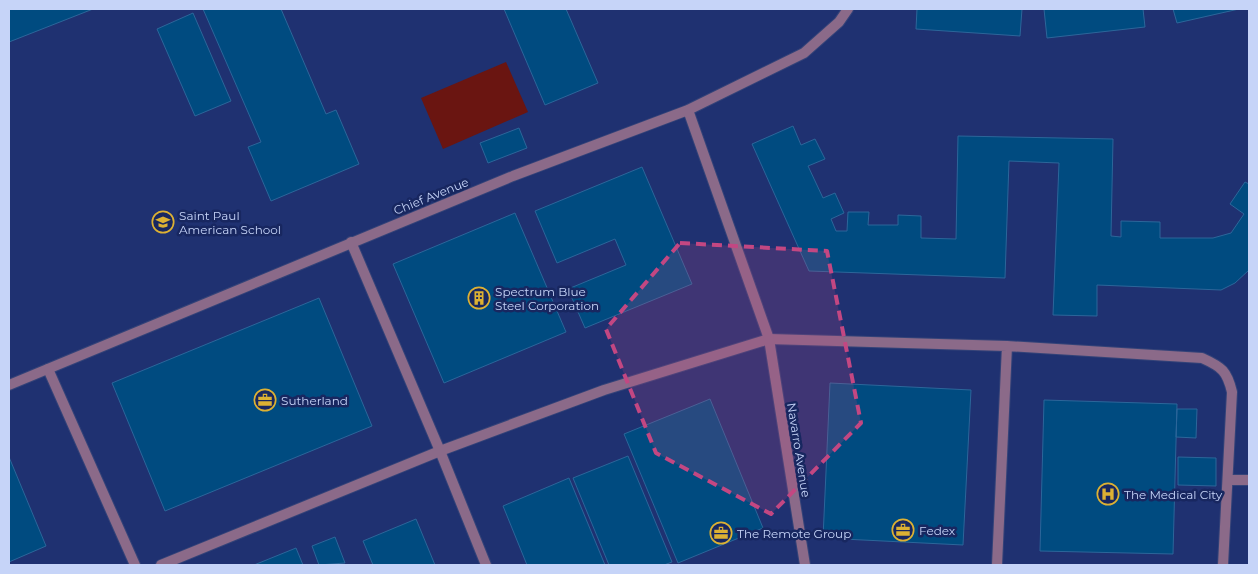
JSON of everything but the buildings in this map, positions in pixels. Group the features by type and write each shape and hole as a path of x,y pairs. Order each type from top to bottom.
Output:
{"street":[{"name":"Chief Avenue","path":"9,385 513,176 688,110 804,53 839,22 848,9"},
{"name":"Navarro Avenue","path":"688,110 769,339 805,565"},
{"path":"351,242 440,451 486,565"},
{"path":"161,565 440,451 604,390 769,339 1007,346 1202,358 1219,366 1229,378 1232,392 1229,480 1223,565"},
{"path":"997,565 1007,346"},
{"path":"48,369 135,565"},
{"path":"1229,480 1249,480"}],"highlighted area":[{"path":"680,243 827,251 861,423 771,514 656,453 606,329"}],"shaded area":[{"path":"9,9 1249,9 1249,565 9,565"},
{"path":"506,62 528,112 443,149 421,98"}],"place":[{"name":"Saint Paul American School","path":"163,222"},
{"name":"Spectrum Blue Steel Corporation","path":"479,298"},
{"name":"Sutherland","path":"265,400"},
{"name":"The Medical City","path":"1108,494"},
{"name":"Fedex","path":"903,530"},
{"name":"The Remote Group","path":"721,533"}]}
